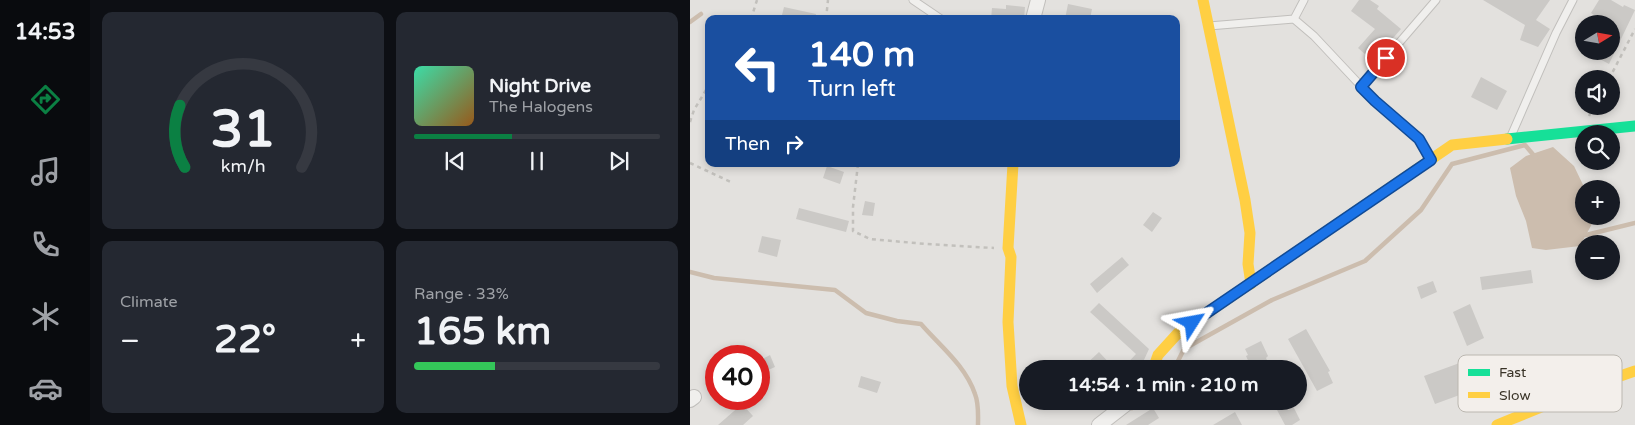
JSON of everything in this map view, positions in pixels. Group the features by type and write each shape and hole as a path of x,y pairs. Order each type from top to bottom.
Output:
{"street":[{"path":"1034,15 1038,0"},
{"path":"1203,0 1246,200 1250,233 1248,264 1251,284"},
{"path":"1156,360 1158,355 1178,333 1452,145 1635,126"},
{"path":"1014,167 1008,248 1011,257 1008,322 1012,386 1021,425"},
{"path":"1622,375 1635,371"},
{"path":"1099,425 1118,410"},
{"path":"1497,425 1529,412"}],"lane":[{"path":"913,0 934,15"},
{"path":"1294,19 1304,0"},
{"path":"1361,87 1436,0"},
{"path":"1510,139 1556,33 1573,0"},
{"path":"1209,26 1294,19 1314,36 1375,101 1419,139 1431,160"}],"path":[{"path":"752,15 757,0"},
{"path":"826,15 828,0"},
{"path":"1614,70 1635,29"},
{"path":"690,122 694,110 705,92"},
{"path":"690,164 733,183"},
{"path":"858,167 853,207 853,232 870,239 1008,248"}],"shaded area":[{"path":"1553,147 1574,166 1581,180 1575,180 1575,225 1591,225 1586,235 1575,235 1575,247 1546,250 1532,248 1526,221 1516,196 1510,168 1526,156"}],"building":[{"path":"1359,0 1370,0 1379,6 1377,9 1401,29 1373,61 1358,48 1375,29 1351,11"},
{"path":"1483,0 1550,0 1536,20 1550,29 1538,47 1520,40 1525,25"},
{"path":"1599,0 1611,0 1623,7 1624,5 1635,10 1620,41 1620,15 1594,15 1591,13"},
{"path":"1068,4 1092,9 1091,15 1066,15"},
{"path":"1006,5 1025,7 1024,15 991,15 992,8 1006,9"},
{"path":"784,7 816,14 816,15 782,15"},
{"path":"1602,60 1611,60 1609,64"},
{"path":"1481,77 1507,91 1497,110 1471,97"},
{"path":"827,167 844,172 840,184 823,178"},
{"path":"865,201 875,203 873,216 862,215"},
{"path":"799,208 849,221 846,232 796,219"},
{"path":"1153,212 1162,218 1152,232 1143,225"},
{"path":"762,236 781,240 777,257 758,252"},
{"path":"1122,257 1129,265 1097,293 1090,284"},
{"path":"1531,270 1533,283 1482,290 1480,277"},
{"path":"1433,281 1437,292 1421,299 1417,287"},
{"path":"1099,303 1149,349 1144,360 1130,360 1136,354 1090,312"},
{"path":"1470,304 1484,338 1467,346 1453,312"},
{"path":"1306,329 1330,371 1328,372 1333,383 1317,391 1307,373 1307,360 1300,360 1288,339"},
{"path":"1261,341 1268,356 1267,360 1248,360 1245,349"},
{"path":"1099,352 1107,360 1091,360"},
{"path":"770,355 775,367 770,369"},
{"path":"1458,364 1458,396 1435,404 1424,376"},
{"path":"861,376 881,382 877,393 858,387"},
{"path":"735,410 748,410 753,416 743,425 718,425"},
{"path":"1150,410 1154,410 1159,418 1148,425 1126,425"},
{"path":"1277,410 1295,410 1300,420 1292,425 1285,425"},
{"path":"1235,412 1242,425 1213,425"}],"waterway":[{"path":"690,22 701,14"},
{"path":"1178,360 1184,349 1272,300 1365,261 1421,210 1452,164 1525,145 1536,158"},
{"path":"1581,234 1586,235 1635,223"},
{"path":"690,272 714,278 835,290 866,313 897,321 921,324 959,365 971,384 977,402 978,425"}],"traffic: fast":[{"path":"1507,139 1635,126"}],"traffic: slow":[{"path":"1203,0 1245,200 1250,233 1248,264 1251,284"},
{"path":"1156,360 1158,355 1178,333 1452,145 1507,139"},
{"path":"1013,167 1008,248 1011,257 1008,322 1012,386 1021,425"},
{"path":"1622,375 1635,371"},
{"path":"1497,425 1529,412"}],"route":[{"path":"1192,323 1431,160 1419,139 1361,87 1386,58"}]}
